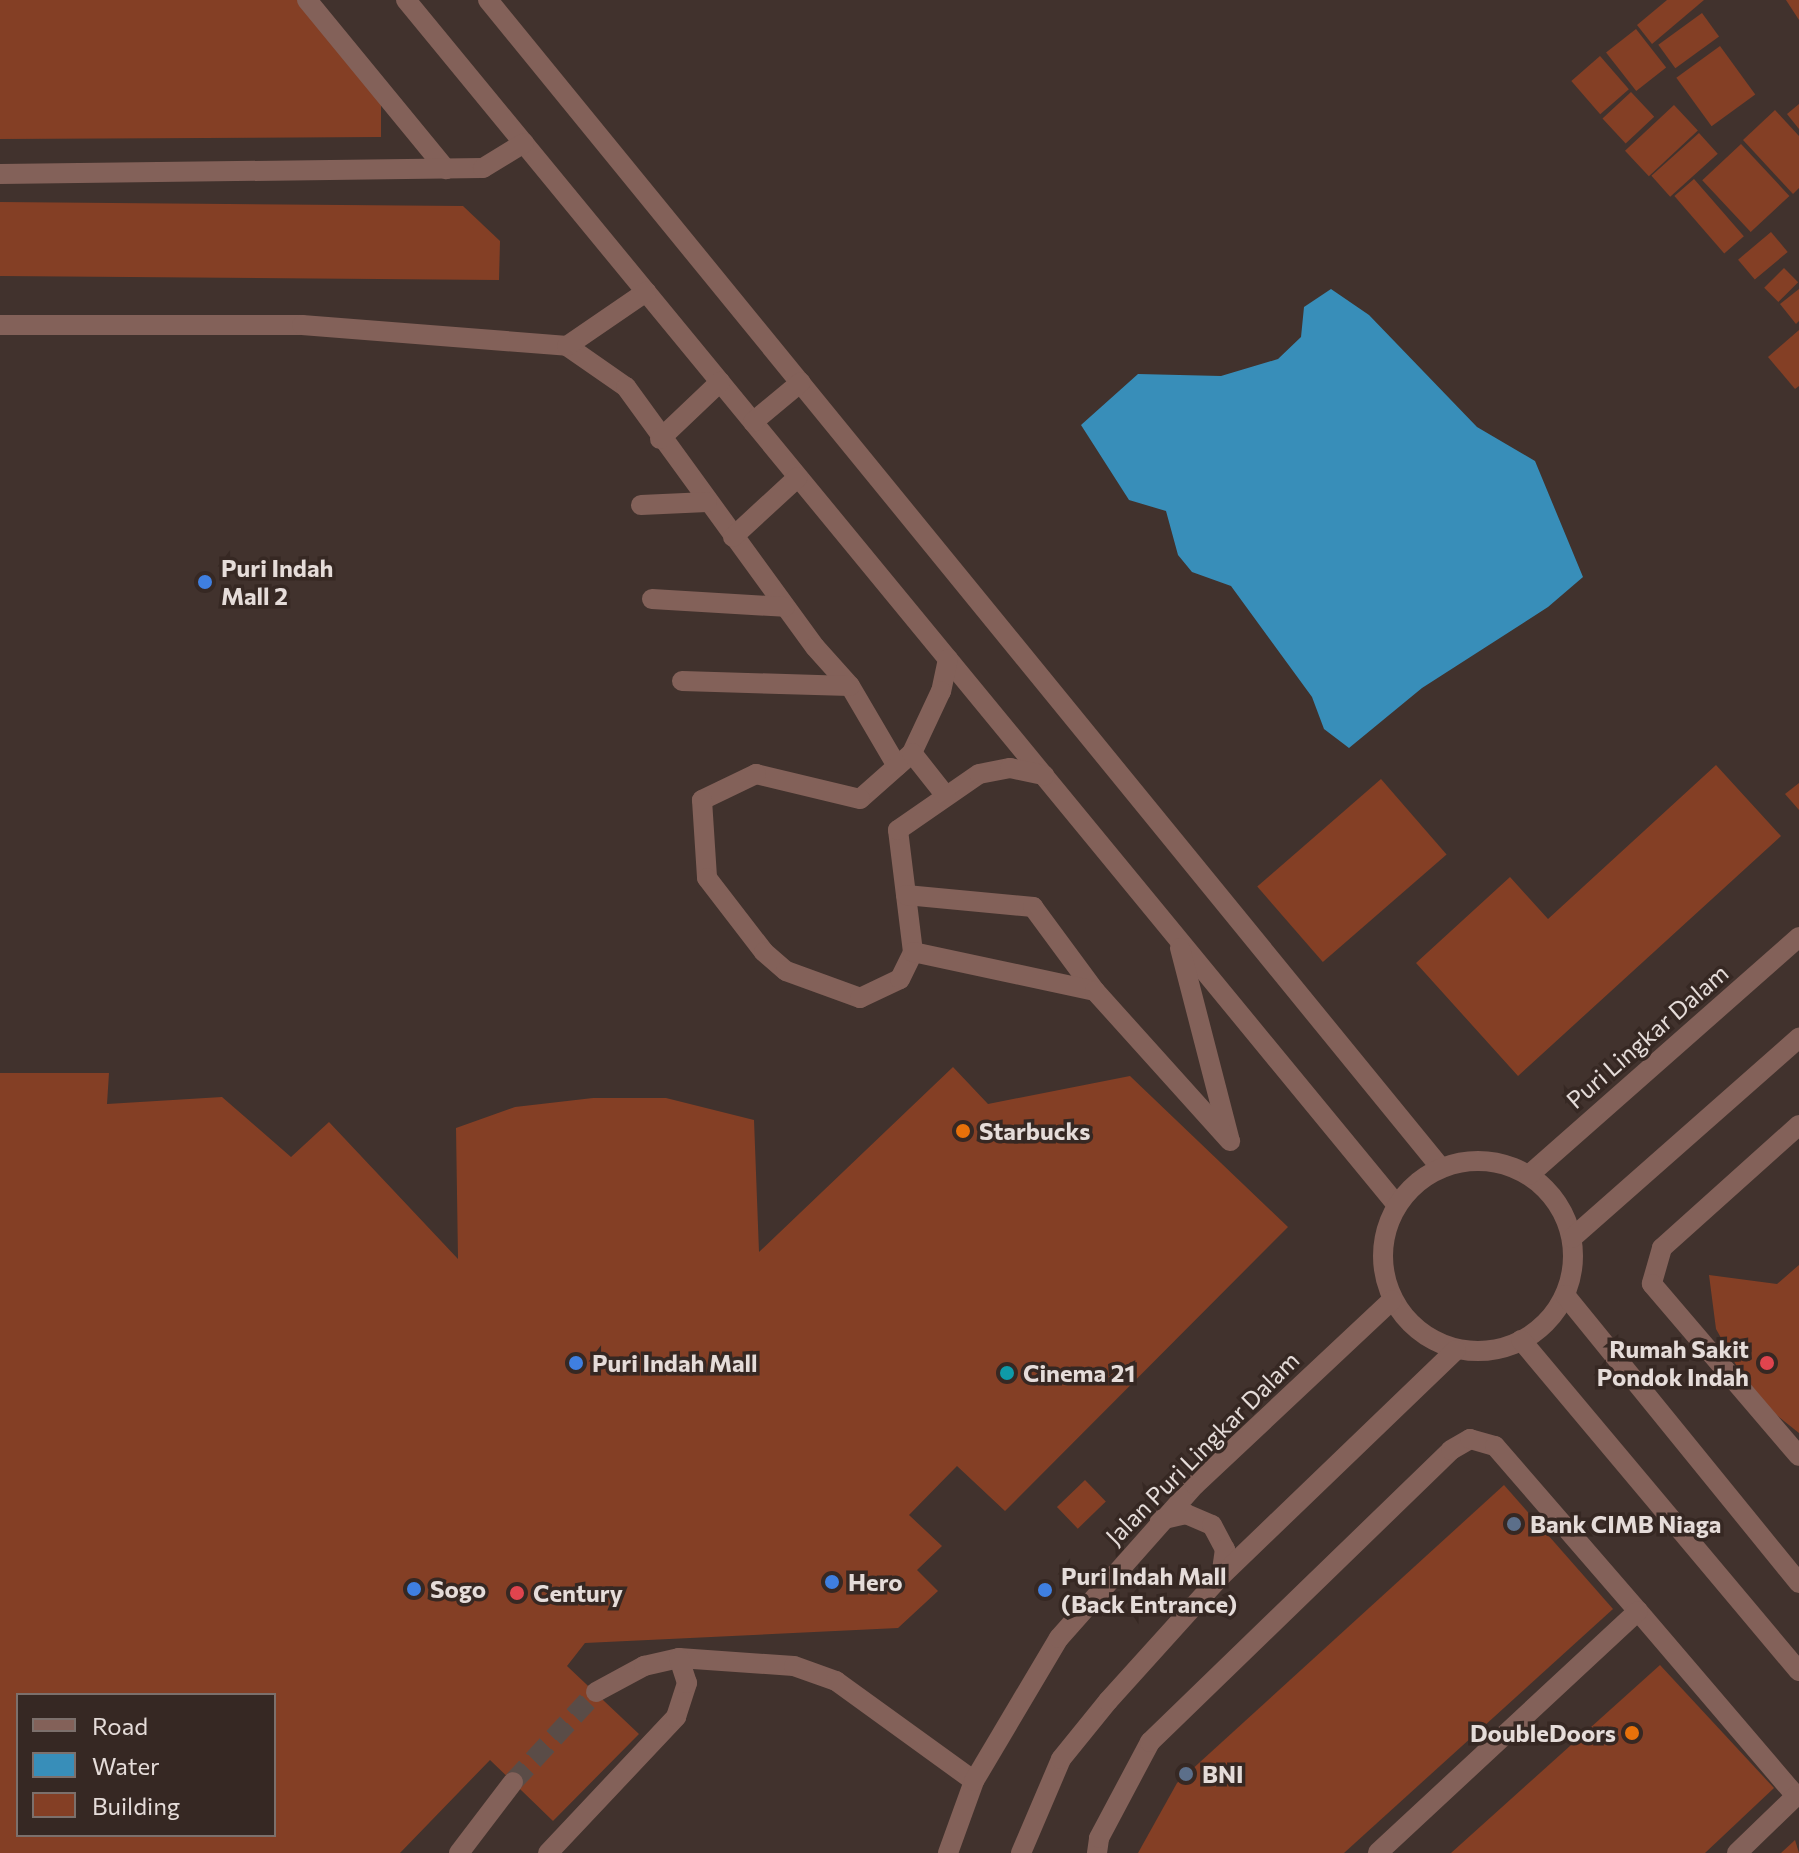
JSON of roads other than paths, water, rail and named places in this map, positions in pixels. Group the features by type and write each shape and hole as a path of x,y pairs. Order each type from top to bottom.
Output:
{"street":[{"path":"307,0 446,169"},
{"path":"406,0 1397,1205"},
{"path":"488,0 1441,1168"},
{"path":"0,174 483,168 524,143"},
{"path":"567,346 646,292"},
{"path":"0,325 302,325 567,346 619,378 660,439 785,607 905,760 946,796"},
{"path":"660,439 720,382"},
{"path":"753,422 801,382"},
{"path":"733,537 798,477"},
{"path":"641,505 707,502"},
{"path":"652,599 785,607"},
{"path":"948,659 941,691 905,760 860,799 756,774 702,800 707,878 764,952 786,971 860,998 900,979 913,952 898,830 979,774 1010,768 1044,775"},
{"path":"682,681 850,686"},
{"path":"906,895 1033,907 1095,991 1230,1141 1177,937"},
{"name":"Puri Lingkar Dalam","path":"1529,1175 1799,937"},
{"path":"913,952 1095,991"},
{"path":"1572,1238 1799,1038"},
{"path":"1799,1125 1662,1248 1652,1284 1799,1456"},
{"path":"1486,1160 1529,1175 1549,1192 1572,1238 1572,1277 1565,1295 1547,1321 1521,1340 1490,1351 1456,1350 1430,1340 1408,1322 1392,1300 1382,1252 1397,1205 1416,1183 1441,1168 1486,1160"},
{"path":"1565,1295 1799,1583"},
{"name":"Jalan Puri Lingkar Dalam","path":"948,1853 974,1781 1059,1638 1160,1520 1392,1300"},
{"path":"1521,1340 1798,1669"},
{"path":"1021,1853 1061,1759 1221,1576 1456,1350"},
{"path":"1097,1853 1111,1814 1150,1742 1451,1450 1470,1439 1495,1446 1798,1797 1737,1853"},
{"path":"1160,1520 1186,1514 1212,1525 1225,1549 1221,1576"},
{"path":"1378,1853 1638,1611"},
{"path":"548,1853 676,1717 687,1683 679,1658"},
{"path":"596,1692 630,1672 679,1658 794,1666 836,1681 974,1781"},
{"path":"459,1853 513,1782"}],"water":[{"path":"1331,289 1369,315 1477,427 1535,461 1583,577 1548,607 1422,688 1349,748 1324,729 1312,697 1231,586 1192,572 1178,555 1166,511 1129,500 1081,425 1138,374 1221,376 1278,359 1301,337 1304,307"}],"tunnel":[{"path":"513,1782 596,1692"}],"place":[{"name":"Puri Indah Mall 2","path":"205,582"},
{"name":"Starbucks","path":"963,1131"},
{"name":"Puri Indah Mall","path":"576,1363"},
{"name":"Rumah Sakit Pondok Indah","path":"1767,1363"},
{"name":"Cinema 21","path":"1007,1373"},
{"name":"Bank CIMB Niaga","path":"1514,1524"},
{"name":"Hero","path":"832,1582"},
{"name":"Sogo","path":"414,1589"},
{"name":"Puri Indah Mall (Back Entrance)","path":"1045,1590"},
{"name":"Century","path":"517,1593"},
{"name":"DoubleDoors","path":"1632,1733"},
{"name":"BNI","path":"1186,1774"}]}
